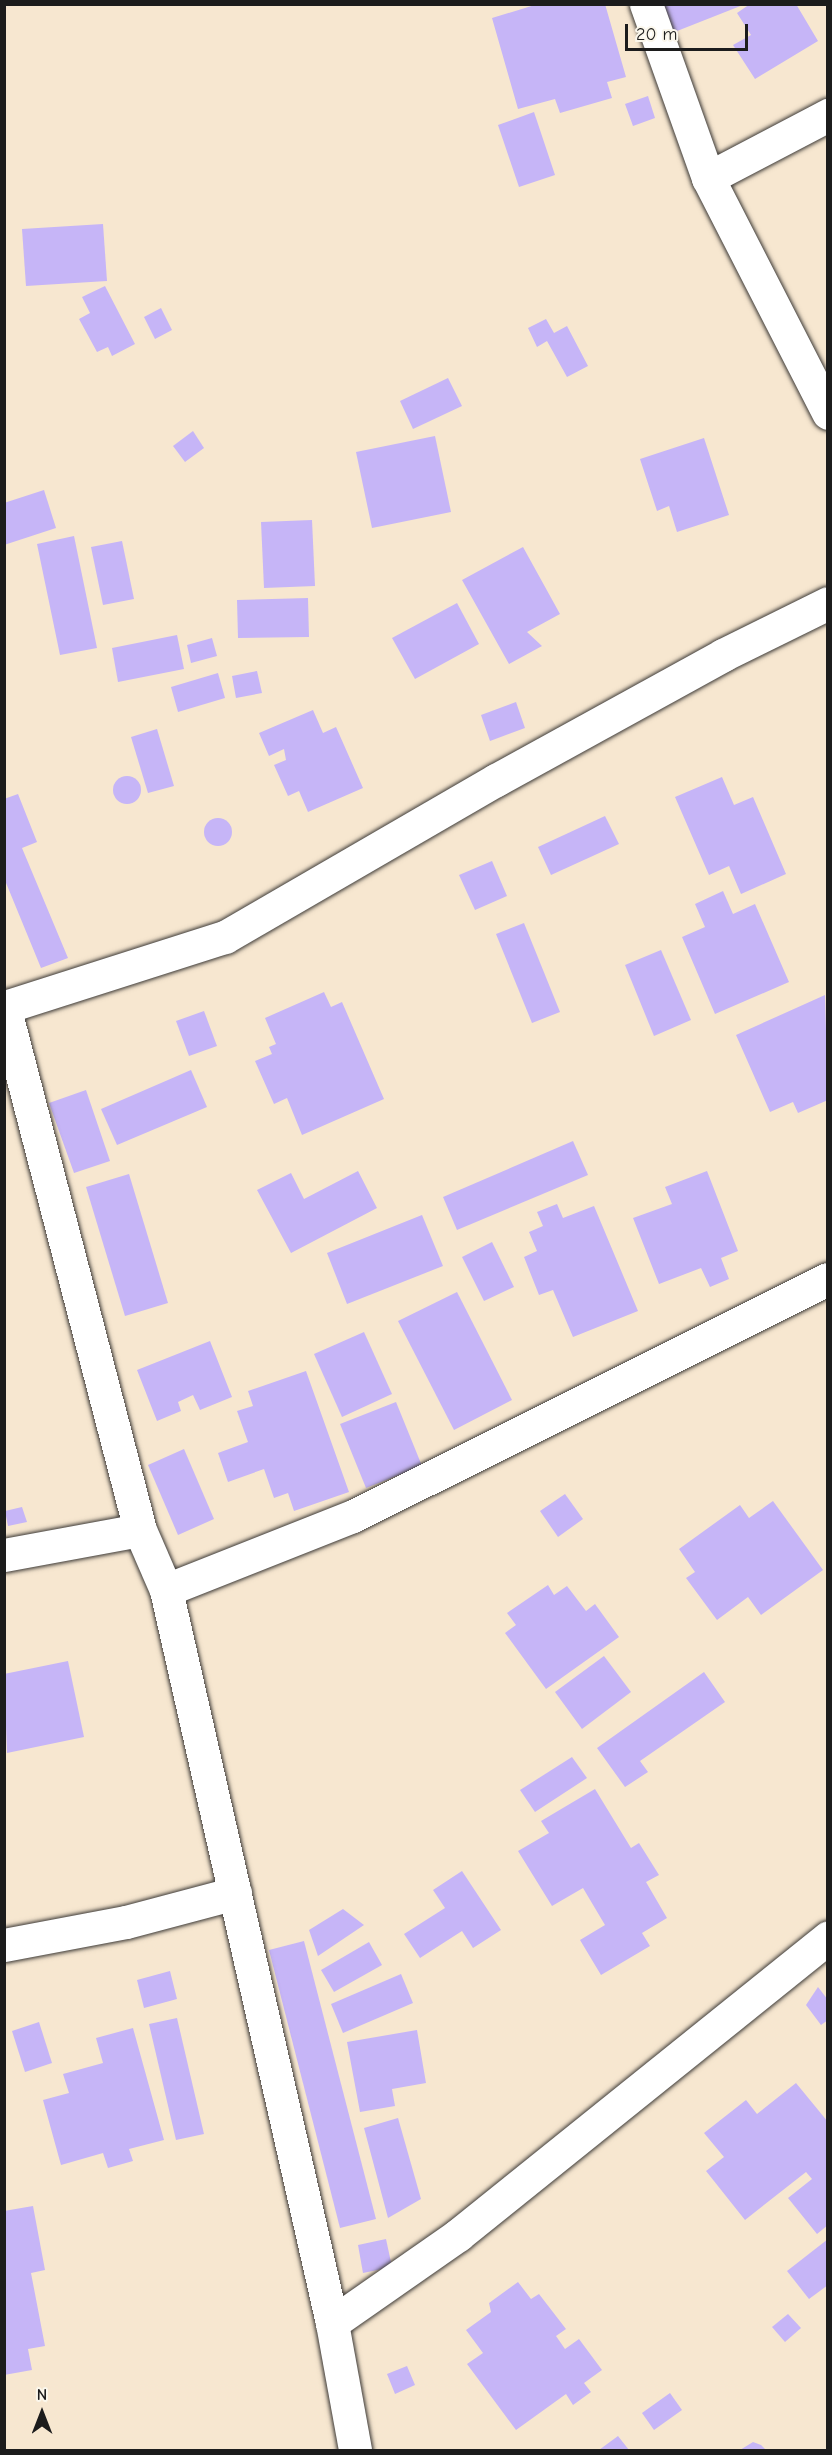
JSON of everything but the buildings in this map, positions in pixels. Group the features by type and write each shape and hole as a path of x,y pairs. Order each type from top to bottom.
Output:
{"street":[{"path":"646,4 708,178 828,413"},
{"path":"708,178 828,115"},
{"path":"355,2451 332,2323 166,1590 140,1530 5,1007 225,937 496,780 723,655 828,603"},
{"path":"166,1590 353,1516 828,1279"},
{"path":"4,1555 140,1530"},
{"path":"4,1945 126,1922 235,1893"},
{"path":"332,2323 458,2235 828,1937"}]}
